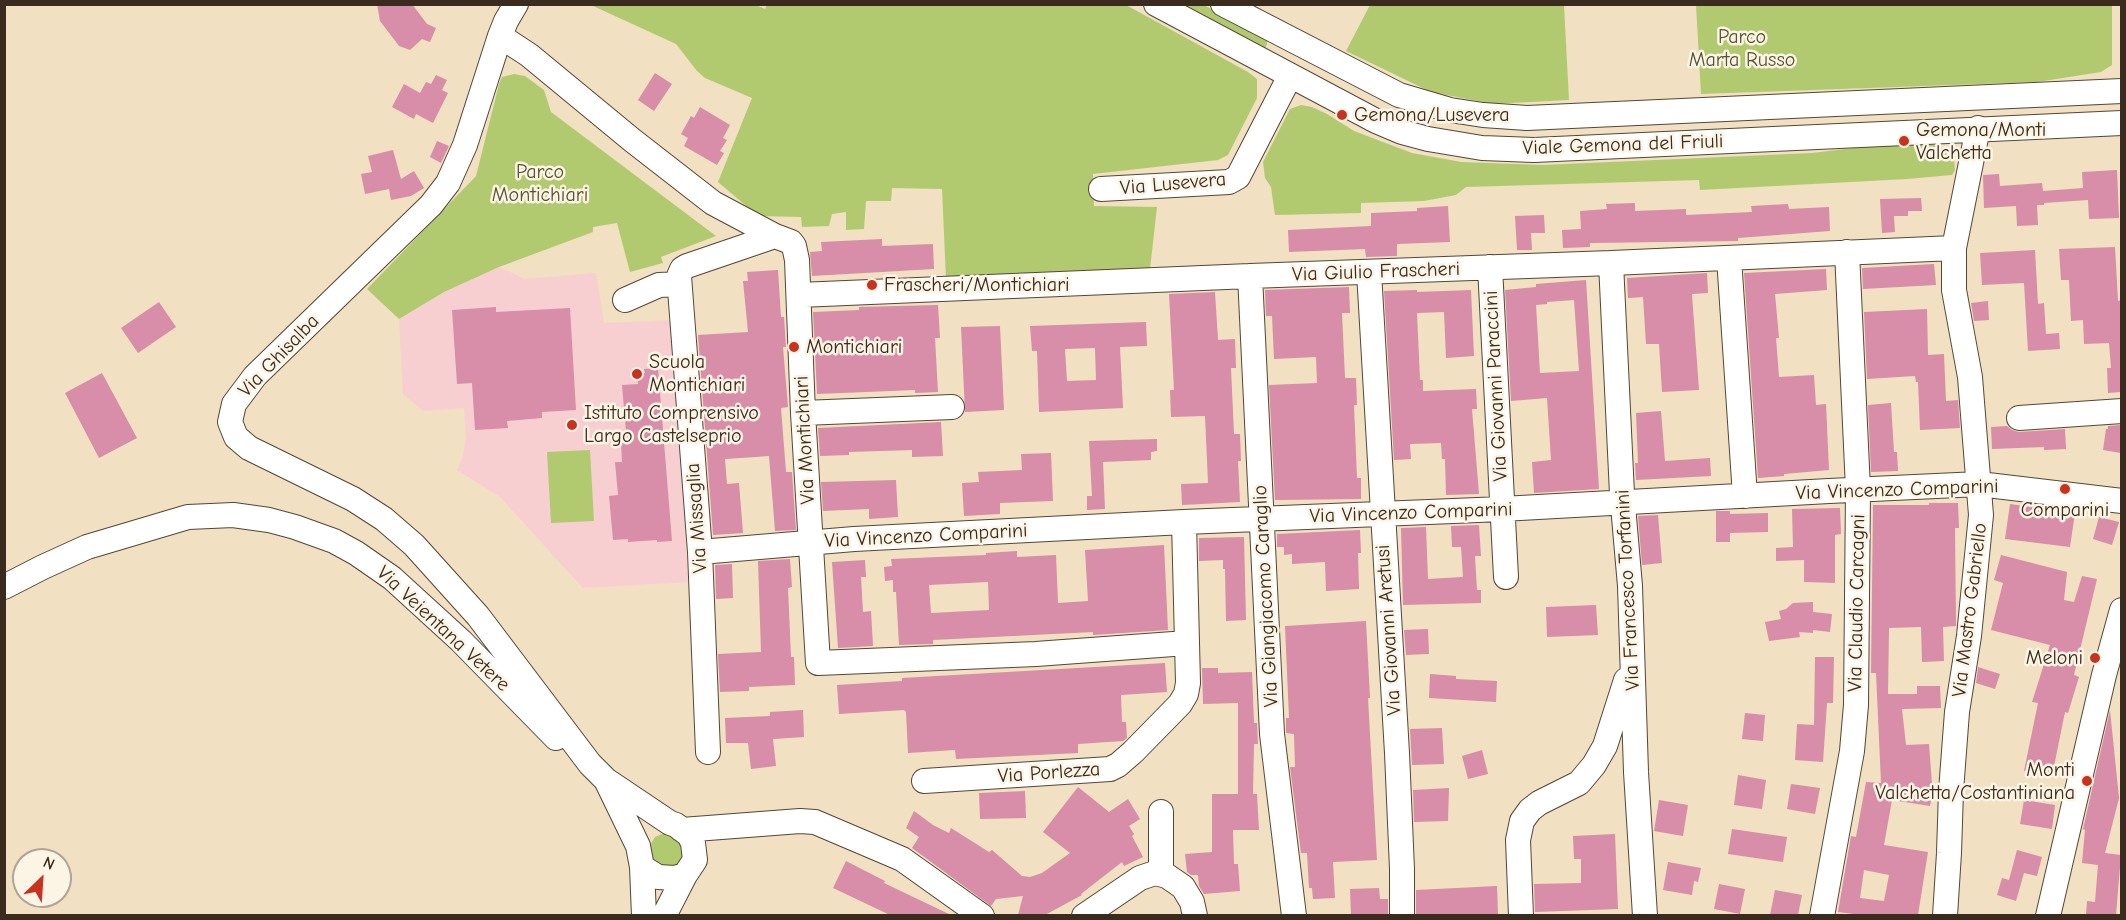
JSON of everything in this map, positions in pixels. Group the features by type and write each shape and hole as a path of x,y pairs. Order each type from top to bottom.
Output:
{"street":[{"name":"Via Ghisalba","path":"516,4 500,36 465,145 448,183 423,213 255,376 234,404 230,422 236,437 249,448 353,499 384,519 414,545 478,616 598,772 640,857"},
{"name":"Viale Gemona del Friuli","path":"1156,4 1376,121 1402,132 1428,139 1482,148 1534,150 2121,123"},
{"name":"Viale Gemona del Friuli","path":"1223,4 1381,87 1417,102 1450,110 1507,118 2121,91"},
{"path":"1268,63 1282,35"},
{"name":"Via Montichiari","path":"500,36 529,55 632,140 713,202 775,236 791,242 795,247 818,663 1036,654 1187,643"},
{"path":"1312,87 1327,59"},
{"name":"Via Lusevera","path":"1101,189 1229,182 1238,177 1290,76"},
{"path":"1870,102 1871,135"},
{"path":"1826,103 1828,136"},
{"name":"Via Mastro Gabriello","path":"1945,915 1950,853 1951,791 1958,712 1980,533 1979,484 1971,377 1954,290 1954,248 1978,128"},
{"path":"626,300 659,285 679,284 679,275 684,267 775,236"},
{"name":"Via Giulio Frascheri","path":"799,295 1954,248"},
{"name":"Via Claudio Carcagni","path":"1822,915 1855,724 1858,489 1847,252"},
{"path":"1729,258 1745,496"},
{"name":"Via Francesco Torfanini","path":"1611,263 1623,503 1630,586 1636,772 1645,915"},
{"name":"Via Giovanni Paraccini","path":"1490,267 1506,577"},
{"name":"Via Giovanni Aretusi","path":"1369,272 1398,765 1402,915"},
{"name":"Via Giangiacomo Caraglio","path":"1250,276 1272,734 1294,915"},
{"name":"Via Missaglia","path":"679,284 700,552 708,752"},
{"path":"803,413 952,407"},
{"path":"2019,418 2121,411"},
{"name":"Via Vincenzo Comparini","path":"700,552 811,543 1184,522 1502,509 1979,484 2121,501"},
{"name":"Via Veientana Vetere","path":"4,587 87,548 188,517 233,515 269,520 295,527 334,541 392,578 461,641 560,743 598,772"},
{"name":"Via Porlezza","path":"924,781 1110,769 1133,752 1180,704 1186,694 1188,683 1184,522"},
{"path":"2048,915 2116,672 2119,622"},
{"path":"1521,915 1518,840 1522,821 1539,802 1579,783 1594,765 1605,746 1632,660"},
{"name":"Via Ghisalba","path":"598,772 676,826"},
{"path":"1161,812 1161,874"},
{"path":"644,915 640,857 650,834 676,826 800,822 815,822 834,828 902,859 982,915"},
{"path":"664,915 690,867 693,843 689,835 676,826"},
{"path":"640,857 658,878 675,878 690,867 729,826"},
{"path":"1084,915 1140,878 1151,874 1161,874 1173,879 1185,890 1192,902 1195,915"}],"shaded area":[{"name":"Istituto Comprensivo Largo Castelseprio","path":"499,267 525,279 596,273 604,323 674,320 688,582 583,588 500,497 457,470 463,456 466,439 464,408 423,411 403,394 399,319 444,292"}],"green space":[{"path":"754,4 765,9 767,4 1126,5 1248,72 1257,79 1257,98 1228,155 1218,160 1093,174 1094,206 1157,207 1150,269 946,279 942,189 892,188 891,201 866,201 864,229 846,230 846,212 832,214 829,226 802,227 801,217 758,216 718,182 752,98 705,78 676,44 591,5"},
{"path":"1176,5 1204,5 1267,39 1265,49"},
{"path":"1370,5 1564,5 1569,100 1493,104 1431,92 1346,51"},
{"name":"Parco Marta Russo","path":"1696,5 2112,5 2112,65 2101,72 2037,82 1701,94"},
{"name":"Parco Montichiari","path":"514,74 525,76 544,90 551,112 716,236 661,257 663,263 630,272 617,223 593,227 593,232 499,267 444,292 399,319 367,289 476,176 499,84 502,77"},
{"path":"1301,105 1327,114 1354,131 1412,153 1461,162 1543,165 1812,153 1919,140 1948,150 1954,159 1955,170 1952,175 1907,179 1700,190 1699,180 1466,187 1456,195 1424,201 1361,203 1361,213 1275,215 1271,187 1265,178 1263,162 1290,109"},
{"path":"590,450 594,521 551,523 547,452"},
{"path":"667,832 688,849 679,868 653,864 650,845 655,837"}],"building":[{"path":"377,4 412,4 427,24 436,28 430,42 422,39 410,50 399,46 380,21"},
{"path":"655,73 672,84 654,111 638,100"},
{"path":"436,75 447,80 442,90 448,93 433,123 416,114 414,119 392,107 404,84 420,93 426,82 431,84"},
{"path":"700,107 730,125 723,138 727,140 720,151 724,153 717,165 684,146 688,138 681,134 691,116 694,118"},
{"path":"437,141 449,146 441,163 430,157"},
{"path":"393,150 401,179 414,171 424,188 411,196 391,200 389,189 365,194 361,174 372,172 368,156"},
{"path":"2117,170 2119,218 2089,219 2088,200 2037,205 2038,225 2017,226 2016,206 1984,208 1983,175 1999,174 2000,186 2042,183 2043,191 2083,188 2082,172"},
{"path":"1921,198 1922,211 1908,211 1908,216 1894,216 1895,232 1882,233 1880,199"},
{"path":"1635,203 1635,211 1686,209 1686,215 1752,212 1751,206 1788,204 1789,209 1829,207 1830,231 1738,238 1738,241 1590,243 1590,247 1563,248 1562,230 1581,229 1580,211 1607,209 1606,204"},
{"path":"1448,206 1450,242 1397,244 1397,256 1366,257 1365,249 1289,252 1288,230 1371,226 1371,213 1417,211 1417,208"},
{"path":"1544,215 1545,233 1531,233 1532,250 1517,250 1515,216"},
{"path":"882,239 882,246 933,244 934,269 812,276 810,252 822,251 821,242"},
{"path":"2115,247 2118,301 2121,300 2121,392 2108,393 2107,368 2111,368 2109,343 2084,344 2083,320 2071,321 2069,280 2061,280 2059,249"},
{"path":"2035,250 2038,304 2044,303 2046,334 2059,333 2060,349 2028,351 2024,283 1982,285 1980,253"},
{"path":"1934,264 1936,285 1863,289 1862,268"},
{"path":"1826,269 1827,290 1775,294 1779,338 1776,338 1779,377 1814,375 1816,405 1826,404 1829,470 1758,478 1744,273"},
{"path":"778,270 781,317 784,317 786,347 783,347 788,407 781,408 786,472 792,472 796,530 775,531 769,456 725,459 727,484 739,483 743,533 713,535 698,335 748,332 743,281 748,281 747,272"},
{"path":"1707,273 1708,293 1692,294 1699,390 1662,392 1659,344 1646,344 1643,297 1628,298 1627,278"},
{"path":"1586,280 1599,489 1534,493 1532,462 1551,460 1547,398 1511,401 1505,290 1536,287 1536,284","holes":["1574,300 1579,371 1540,373 1536,305"]},
{"path":"1349,287 1350,313 1342,313 1345,378 1356,378 1357,405 1354,405 1357,478 1361,478 1361,499 1275,500 1269,385 1317,383 1316,357 1274,359 1272,316 1266,316 1265,290"},
{"path":"1417,290 1417,292 1471,290 1474,356 1446,358 1444,312 1417,313 1420,380 1423,380 1423,391 1476,389 1477,409 1472,409 1479,494 1446,495 1445,459 1442,459 1441,443 1410,444 1411,459 1394,460 1384,291"},
{"path":"1215,292 1218,340 1235,339 1236,368 1231,368 1234,434 1240,434 1241,461 1238,461 1240,502 1182,505 1181,484 1208,483 1205,416 1171,417 1170,390 1174,390 1169,294"},
{"path":"1988,301 1989,320 1974,321 1971,303"},
{"path":"159,302 176,327 138,353 121,328"},
{"path":"938,305 940,338 935,338 938,392 915,393 915,390 817,394 813,312 859,310 859,307"},
{"name":"Istituto Comprensivo Largo Castelseprio","path":"496,307 496,312 570,308 576,410 542,412 542,418 507,421 508,428 475,430 472,383 457,384 452,310"},
{"path":"1927,309 1928,355 1944,354 1946,401 1958,400 1960,428 1920,430 1918,382 1915,376 1867,379 1864,312"},
{"path":"1146,322 1147,346 1120,347 1123,408 1039,412 1037,351 1032,351 1030,326","holes":["1095,348 1096,380 1067,381 1065,349"]},
{"path":"1000,326 1004,410 965,412 961,327"},
{"name":"Istituto Comprensivo Largo Castelseprio","path":"658,368 672,541 613,540 609,496 618,495 615,462 622,462 621,443 627,443 622,385 638,384 637,374 645,373 644,369"},
{"path":"102,373 137,438 99,458 65,393"},
{"path":"1891,403 1894,452 1897,452 1898,471 1871,472 1868,405"},
{"path":"1661,411 1665,461 1710,458 1711,476 1636,480 1635,463 1638,463 1636,413"},
{"path":"941,422 943,456 912,457 912,450 849,452 849,455 820,456 818,428"},
{"path":"2121,425 2121,453 2103,450 2108,426"},
{"path":"2007,426 2019,432 2065,429 2066,449 2044,450 2044,447 1992,449 1991,427"},
{"path":"1157,439 1157,451 1151,452 1151,460 1103,462 1105,509 1087,510 1087,496 1092,496 1089,441"},
{"path":"1051,453 1053,501 1000,503 1000,514 964,516 962,483 979,482 978,472 1022,470 1021,454"},
{"path":"896,480 898,517 869,519 869,509 823,511 821,482"},
{"path":"1929,503 1958,503 1959,528 1955,528 1956,626 1943,627 1944,661 1922,662 1921,627 1889,628 1888,694 1917,694 1917,686 1940,686 1941,708 1902,709 1906,745 1929,744 1932,784 1934,784 1930,806 1892,800 1884,845 1928,852 1918,915 1862,915 1838,912 1851,836 1856,837 1866,782 1881,783 1876,673 1871,673 1873,505 1929,505","holes":["1864,870 1889,875 1884,901 1860,898"]},
{"path":"2010,504 2075,513 2070,547 2005,539"},
{"path":"1840,508 1841,534 1835,535 1835,583 1804,582 1804,560 1776,561 1776,548 1793,547 1792,509"},
{"path":"1716,511 1730,511 1730,514 1768,513 1768,532 1730,533 1730,542 1716,542"},
{"path":"1658,515 1662,563 1642,565 1638,516"},
{"path":"2099,517 2119,522 2112,545 2093,539"},
{"path":"1479,525 1481,556 1475,556 1477,590 1481,590 1481,603 1403,605 1401,528 1426,527 1428,579 1463,577 1461,547 1452,547 1451,526"},
{"path":"1360,530 1359,589 1326,591 1325,562 1292,564 1292,554 1284,555 1284,547 1277,547 1277,534"},
{"path":"1244,537 1246,620 1226,621 1223,560 1199,561 1199,538"},
{"path":"1164,545 1168,630 1093,635 1093,632 933,640 933,644 899,645 896,592 893,592 893,580 885,581 884,567 892,566 891,559 986,555 986,553 1017,551 1017,557 1056,555 1058,603 1088,601 1085,550","holes":["988,582 989,610 931,613 929,585"]},
{"path":"2001,555 2067,572 2064,600 2074,602 2082,576 2097,579 2074,675 2079,677 2068,713 2065,712 2052,776 2024,771 2038,703 2032,702 2050,645 1991,630 2003,583 1994,580"},
{"path":"790,559 792,587 788,588 791,657 794,657 795,685 749,687 749,691 720,692 718,654 761,652 758,561"},
{"path":"865,560 866,577 861,577 863,612 871,611 873,646 838,648 832,562"},
{"path":"732,564 733,598 716,599 715,565"},
{"path":"1813,602 1813,612 1832,614 1830,632 1813,630 1813,633 1799,632 1800,637 1769,641 1765,622 1781,619 1779,611 1793,603"},
{"path":"1596,605 1598,635 1547,637 1546,607"},
{"path":"1366,621 1377,860 1333,862 1335,898 1313,899 1312,888 1309,888 1307,853 1301,853 1290,767 1295,767 1294,734 1286,733 1286,718 1289,718 1285,626"},
{"path":"1428,629 1429,654 1406,655 1404,630"},
{"path":"1815,657 1834,657 1833,703 1827,703 1823,762 1795,760 1797,724 1814,725"},
{"path":"1165,663 1167,692 1121,695 1122,722 1126,722 1127,738 1123,741 1078,744 1078,753 956,759 955,750 908,753 906,712 904,710 839,714 837,685 902,681 902,678"},
{"path":"1978,667 2000,674 1995,689 1976,683"},
{"path":"1202,668 1218,668 1218,673 1252,672 1254,723 1257,723 1258,744 1254,744 1253,794 1257,794 1259,830 1233,830 1234,864 1238,864 1240,891 1204,894 1199,886 1198,875 1191,875 1187,872 1185,854 1212,852 1212,794 1238,794 1238,703 1203,704"},
{"path":"1430,674 1456,676 1456,679 1497,681 1496,702 1429,698"},
{"path":"803,710 804,737 773,739 776,766 751,769 748,743 726,743 725,718 770,716 770,712"},
{"path":"2110,710 2119,798 2105,853 2121,855 2116,915 2086,915 2087,901 2095,902 2098,865 2082,863 2085,830 2083,829"},
{"path":"1745,713 1765,715 1763,741 1742,739"},
{"path":"1442,728 1444,764 1412,765 1410,729"},
{"path":"1482,750 1488,774 1468,779 1462,756"},
{"path":"1738,775 1766,780 1762,809 1734,805"},
{"path":"1791,784 1820,788 1815,814 1787,809"},
{"path":"1078,787 1109,812 1128,799 1140,819 1129,826 1143,857 1124,866 1122,862 1082,895 1045,915 1018,915 1023,896 996,899 991,906 912,848 919,837 906,828 914,811 949,833 951,828 989,852 992,850 1022,876 1030,877 1042,873 1070,853 1043,832"},
{"path":"1449,788 1448,821 1414,822 1413,790"},
{"path":"1025,791 1026,818 980,819 979,793"},
{"path":"1659,800 1688,805 1683,836 1654,831"},
{"path":"2024,800 2055,805 2052,829 2020,824"},
{"path":"1732,829 1787,837 1783,862 1728,854"},
{"path":"1615,834 1618,909 1535,912 1534,884 1581,883 1581,859 1574,859 1573,836"},
{"path":"2017,850 2042,857 2037,876 2024,873 2016,901 1997,895 2002,878 2009,880"},
{"path":"846,861 885,881 884,883 951,915 890,915 833,888"},
{"path":"1668,862 1701,868 1698,882 1694,881 1692,895 1663,890"},
{"path":"1719,884 1745,889 1740,914 1714,909"},
{"path":"1497,886 1498,915 1416,915 1416,890"},
{"path":"1379,888 1380,899 1388,899 1388,915 1351,915 1350,889"},
{"path":"1775,890 1802,895 1798,915 1770,915"}],"place":[{"name":"Gemona/Lusevera","path":"1342,115"},
{"name":"Gemona/Monti Valchetta","path":"1904,141"},
{"name":"Frascheri/Montichiari","path":"872,285"},
{"name":"Montichiari","path":"794,347"},
{"name":"Scuola Montichiari","path":"637,374"},
{"name":"Istituto Comprensivo Largo Castelseprio","path":"572,425"},
{"name":"Comparini","path":"2065,489"},
{"name":"Meloni","path":"2095,658"},
{"name":"Monti Valchetta/Costantiniana","path":"2087,781"}]}
